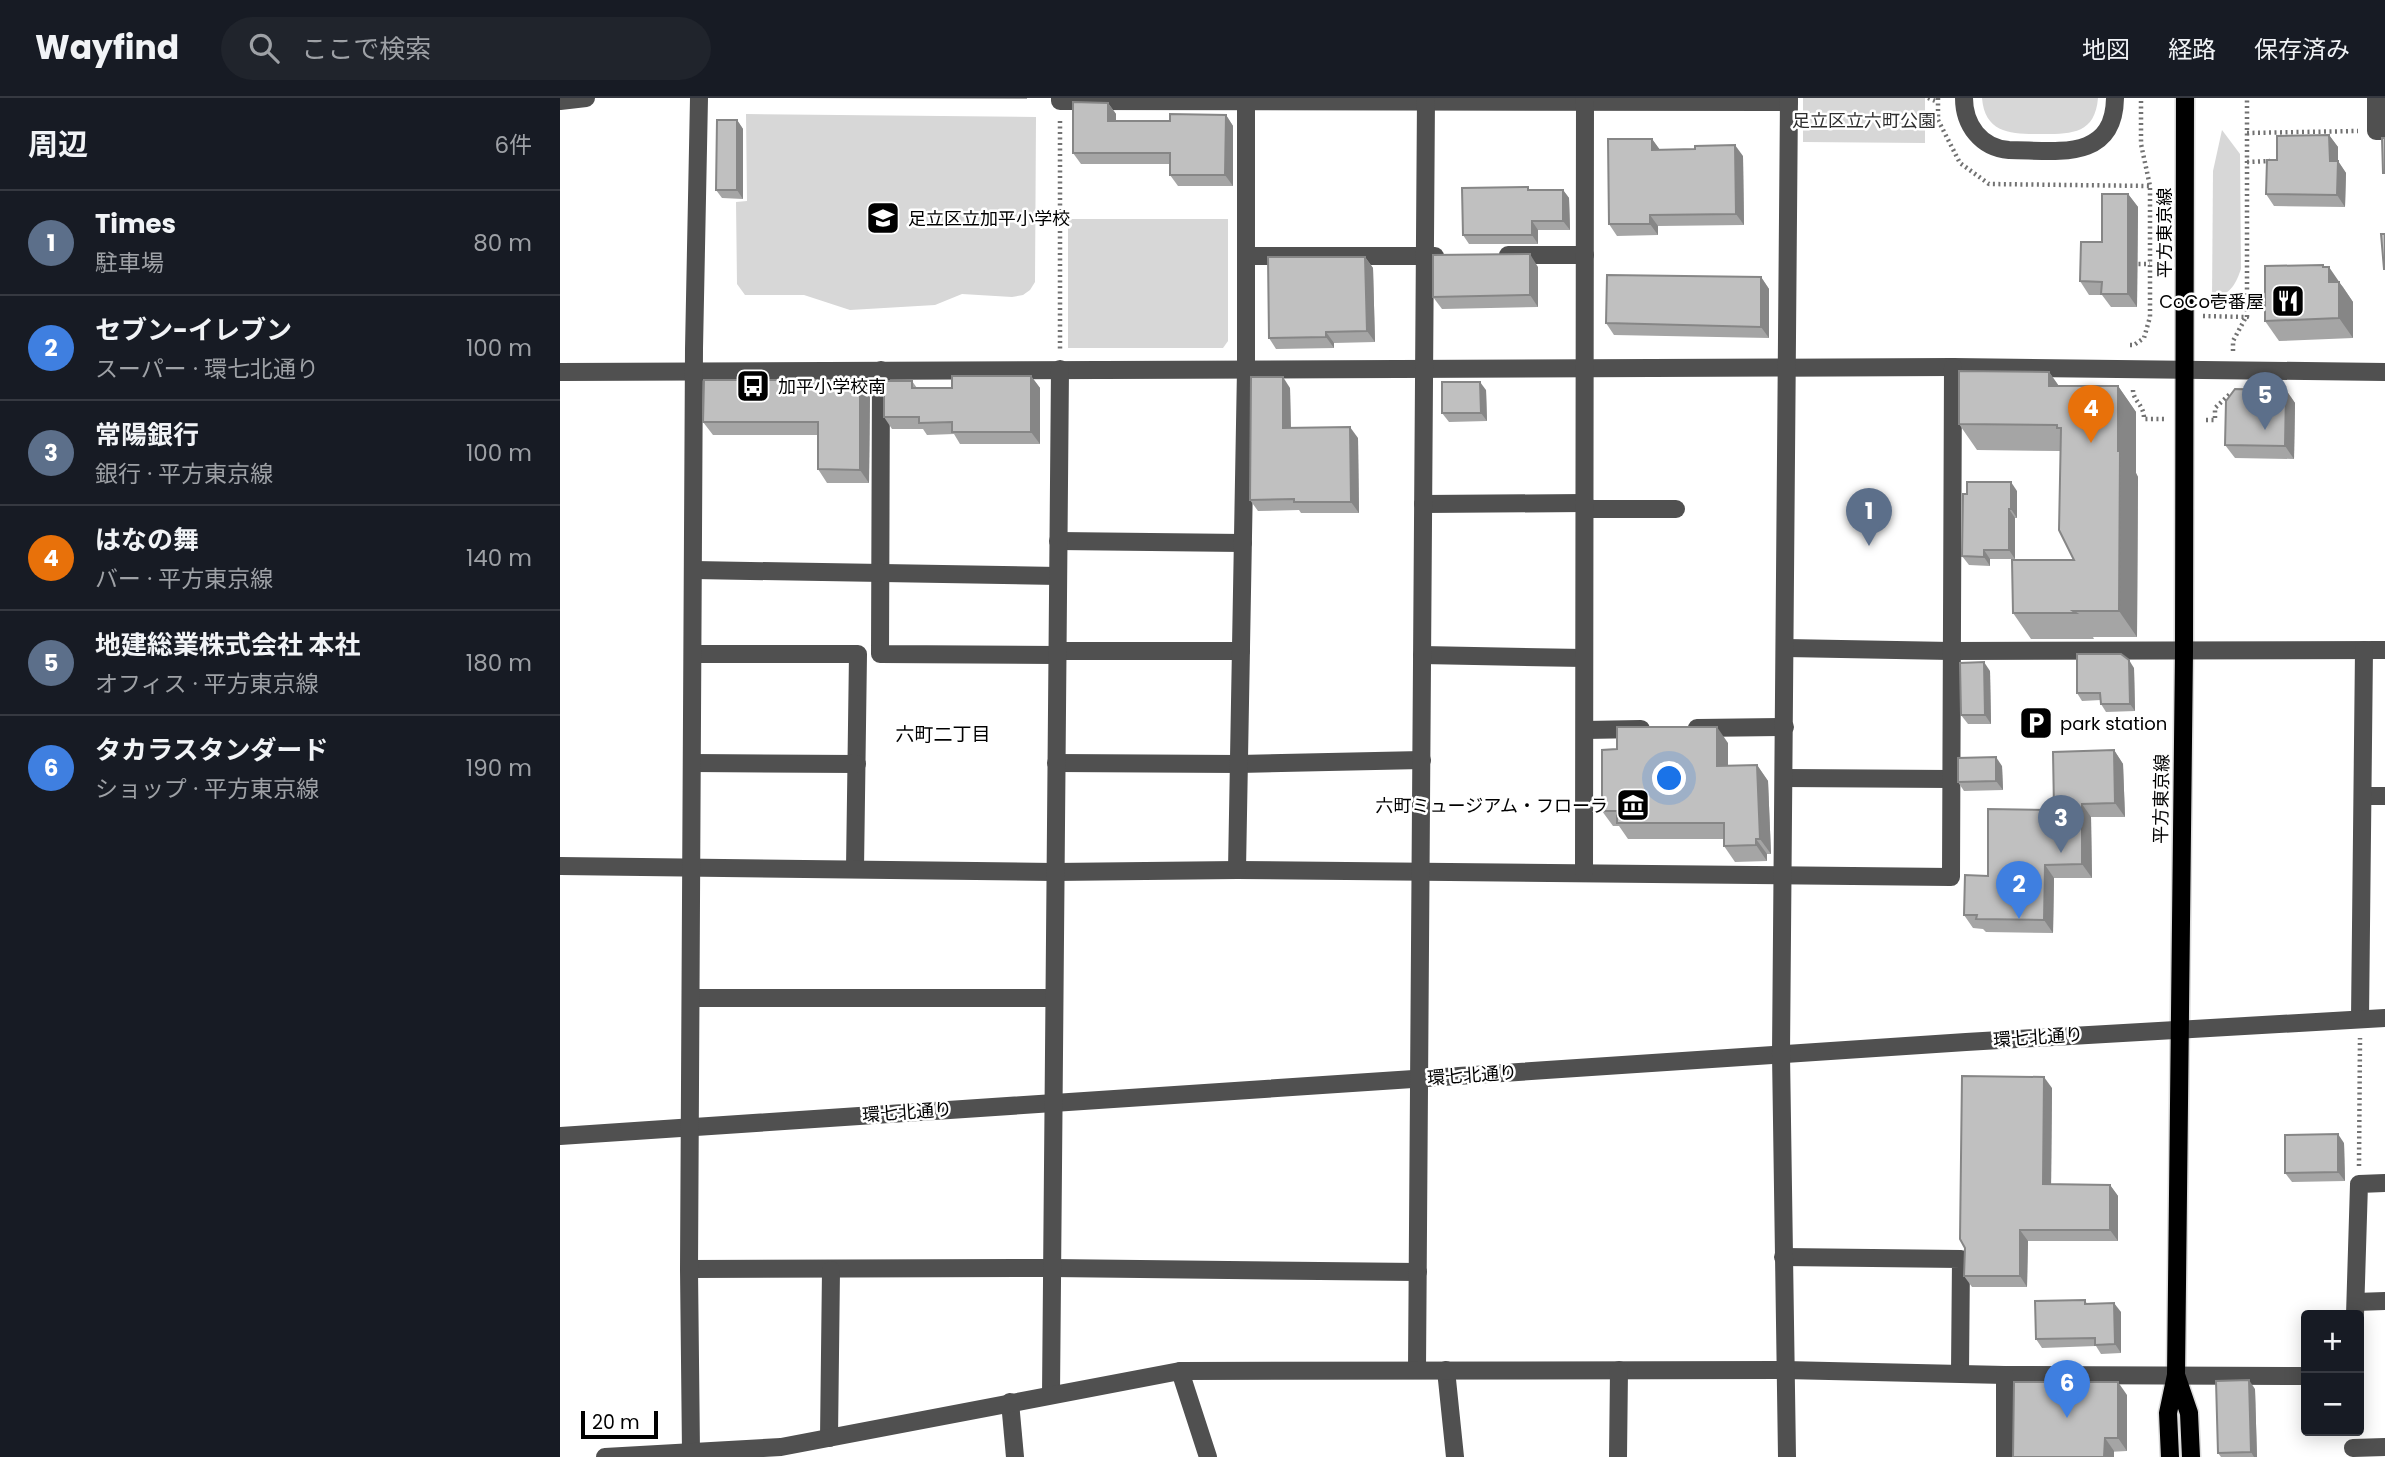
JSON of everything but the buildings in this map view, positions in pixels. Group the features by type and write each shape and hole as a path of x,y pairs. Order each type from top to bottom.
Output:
{"main road":[{"name":"平方東京線","path":"2170,1457 2168,1413 2176,1376 2184,651 2185,98"},
{"name":"平方東京線","path":"2176,1376 2189,1413 2191,1457"}],"street":[{"path":"560,102 586,98"},
{"path":"691,1452 689,1269 699,98"},
{"path":"1964,98 1966,116 1978,136 1988,145 2000,150 2078,150 2090,146 2107,130 2115,108 2115,98"},
{"path":"2376,98 2381,131"},
{"path":"1417,1370 1426,99"},
{"path":"1060,100 1789,100 1781,1054 1787,1457"},
{"path":"1237,870 1246,369 1246,100"},
{"path":"1584,869 1585,100"},
{"path":"1492,255 1585,255"},
{"path":"1247,256 1452,256"},
{"path":"560,372 1953,367 2385,372"},
{"path":"560,866 1054,872 1584,869 1951,877 1953,367"},
{"path":"1051,1395 1060,369"},
{"path":"880,654 881,370"},
{"path":"1423,504 1676,509"},
{"path":"1058,541 1243,543"},
{"path":"694,570 1058,576"},
{"path":"1786,648 1951,651 2385,650"},
{"path":"2360,1019 2364,650"},
{"path":"694,654 1241,651"},
{"path":"855,869 858,654"},
{"path":"1422,655 1584,658"},
{"path":"1585,730 1785,727"},
{"path":"1056,763 1239,764 1422,760"},
{"path":"693,763 857,764"},
{"path":"1784,778 1951,779"},
{"path":"2363,796 2385,796"},
{"path":"691,998 1054,998"},
{"name":"環七北通り","path":"560,1136 2179,1028 2385,1018"},
{"path":"2385,1183 2359,1184 2355,1309 2385,1301"},
{"path":"1783,1257 1961,1258 1960,1372"},
{"path":"689,1269 1052,1268 1418,1272"},
{"path":"829,1438 831,1270"},
{"path":"1446,1370 1455,1457"},
{"path":"1618,1457 1619,1370"},
{"path":"605,1457 781,1447 1180,1371 1785,1370 2005,1375 2301,1376"},
{"path":"1180,1371 1208,1457"},
{"path":"2005,1375 2005,1457"},
{"path":"1010,1402 1015,1457"},
{"path":"2353,1445 2385,1447"}],"path":[{"path":"1928,98 1938,102"},
{"path":"2126,345 2134,345 2144,338 2150,317 2150,186 2141,145 2141,98"},
{"path":"2150,317 2246,317 2247,98"},
{"path":"1060,100 1060,369"},
{"path":"2247,133 2381,131"},
{"path":"2247,162 2273,161"},
{"path":"2125,264 2150,264"},
{"path":"2359,1184 2360,1019"}],"green space":[{"name":"足立区立六町公園","path":"1803,98 1925,98 1925,143 1803,142"},
{"path":"1982,98 2098,98 2096,110 2086,126 2061,134 2040,134 2002,130 1988,119"},
{"name":"足立区立加平小学校","path":"746,114 1036,117 1035,282 1023,295 1012,297 962,294 935,305 850,310 804,295 745,295 737,284 736,202 747,201"},
{"path":"2222,130 2240,154 2241,269 2231,288 2212,299 2213,171"},
{"path":"1068,219 1228,219 1228,341 1223,348 1068,348"}],"place":[{"name":"足立区立加平小学校","path":"883,218"},
{"name":"CoCo壱番屋","path":"2288,301"},
{"name":"加平小学校南","path":"753,386"},
{"name":"地建総業株式会社 本社","path":"2265,430"},
{"name":"はなの舞","path":"2091,443"},
{"name":"Times","path":"1869,546"},
{"name":"park station","path":"2036,723"},
{"name":"六町ミュージアム・フローラ","path":"1633,805"},
{"name":"常陽銀行","path":"2061,853"},
{"name":"セブン-イレブン","path":"2019,919"},
{"name":"タカラスタンダード","path":"2067,1418"}],"district":[{"name":"六町二丁目","path":"943,734"}]}
